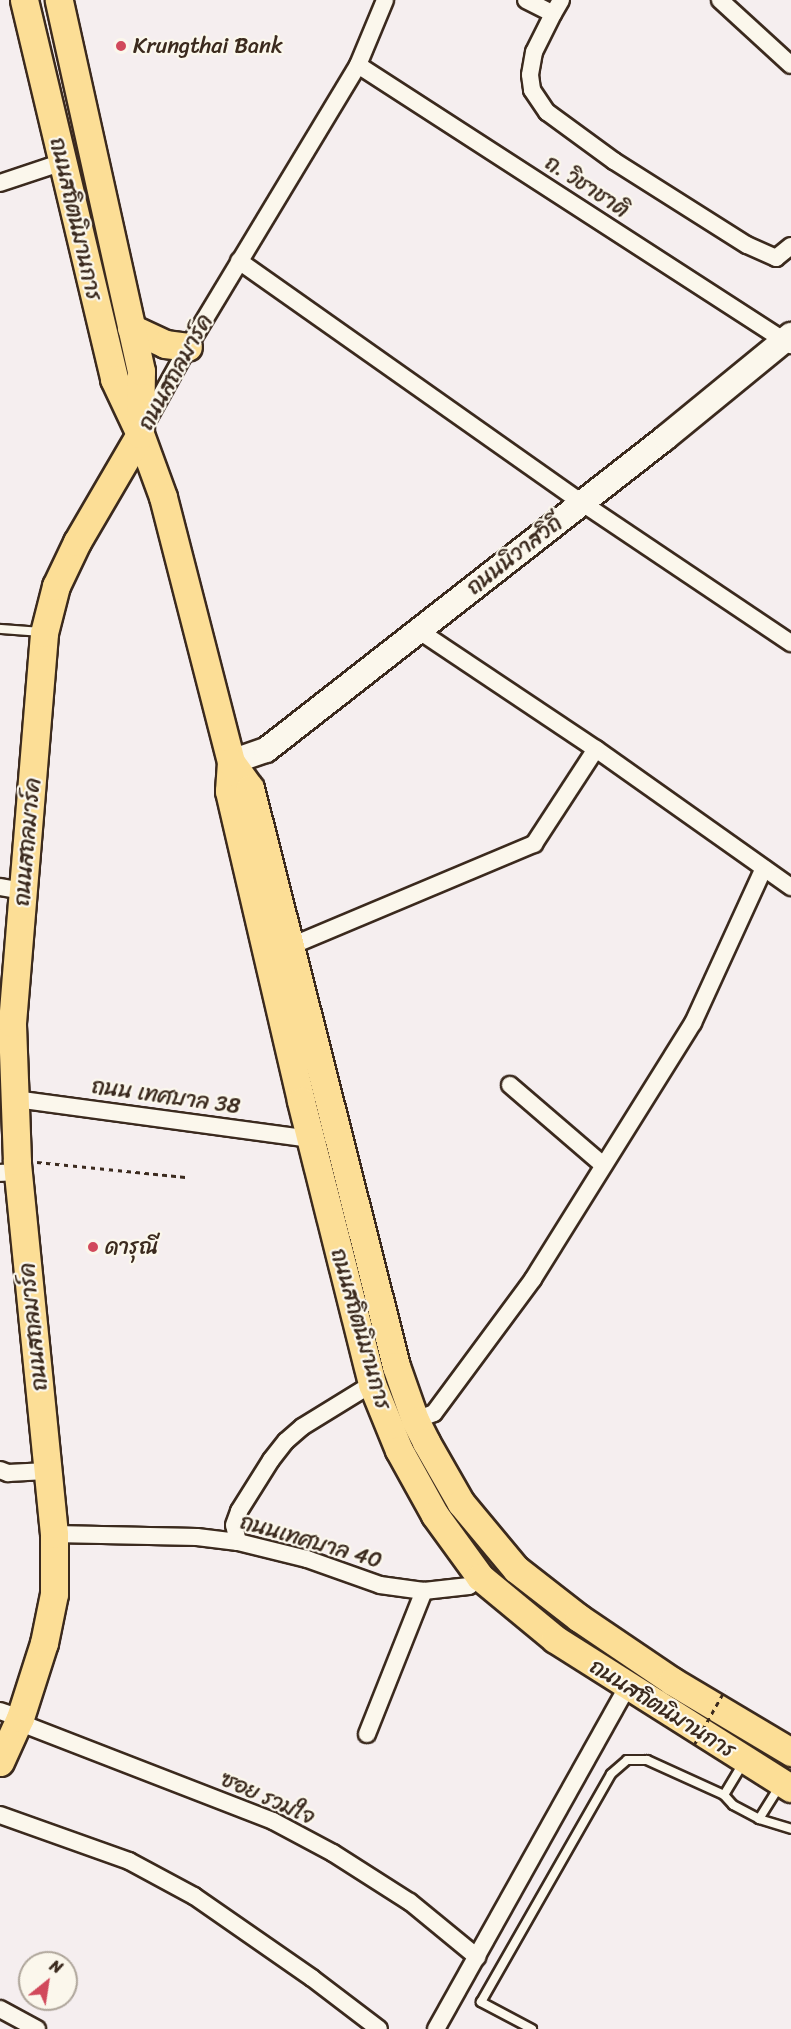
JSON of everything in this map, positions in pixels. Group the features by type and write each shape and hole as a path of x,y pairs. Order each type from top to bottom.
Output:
{"main road":[{"name":"ถนนสถิตนิมานการ","path":"24,0 114,379 140,434 164,497 231,762 228,792 310,1139 372,1384 399,1450 435,1515 480,1578 555,1639 627,1687 786,1785"},
{"name":"ถนนสถิตนิมานการ","path":"59,0 95,154 141,371 140,434"},
{"path":"63,162 95,154"},
{"path":"131,328 165,344 188,347"},
{"name":"ถนนนิวาสวิถี","path":"231,762 266,750 789,340"},
{"name":"ถนนสถลมาร์ค","path":"0,1762 13,1717 44,1643 54,1594 54,1534 12,1169 15,1099 7,1063 12,1023 12,889 44,633 56,586 77,542 140,434"},
{"name":"ถนนสถิตนิมานการ","path":"231,762 250,788 396,1366 415,1420 461,1503 516,1569 579,1618 644,1662 791,1752"}],"street":[{"name":"ถนนสถลมาร์ค","path":"140,434 188,347 358,65 385,0"},
{"path":"526,0 557,7 534,52 530,75 532,90 547,112 614,161 747,245 776,258 791,246"},
{"path":"720,0 791,65"},
{"name":"ถ. วิชาชาติ","path":"358,65 789,340"},
{"path":"0,183 63,162"},
{"path":"239,261 581,502 791,643"},
{"path":"418,630 596,749 791,886"},
{"path":"291,946 534,844 596,749"},
{"path":"415,1420 434,1413 533,1279 693,1023 764,868"},
{"path":"510,1085 603,1165"},
{"name":"ถนน เทศบาล 38","path":"15,1099 310,1139"},
{"path":"238,1542 234,1525 239,1511 270,1460 286,1441 302,1427 372,1384"},
{"path":"0,1470 8,1473 47,1471"},
{"name":"ถนนเทศบาล 40","path":"54,1534 197,1537 238,1542 307,1559 380,1585 424,1591 469,1586 480,1578"},
{"path":"367,1734 424,1591"},
{"path":"436,2029 627,1687"},
{"name":"ซอย รวมใจ","path":"13,1717 273,1821 333,1853 410,1902 477,1957"},
{"path":"0,1815 129,1862 194,1896 312,1978 379,2029"},
{"path":"0,2009 37,2029"}],"lane":[{"path":"0,629 44,633"},
{"path":"532,2029 481,2002 611,1774 627,1760 648,1760 724,1795 733,1805 759,1819 791,1829"},
{"path":"724,1795 746,1760"},
{"path":"759,1819 786,1785"}],"path":[{"path":"12,1169 66,1164 186,1178"},
{"path":"694,1745 725,1690"}],"place":[{"name":"Krungthai Bank","path":"121,46"},
{"name":"ดารุณี","path":"93,1247"}]}
